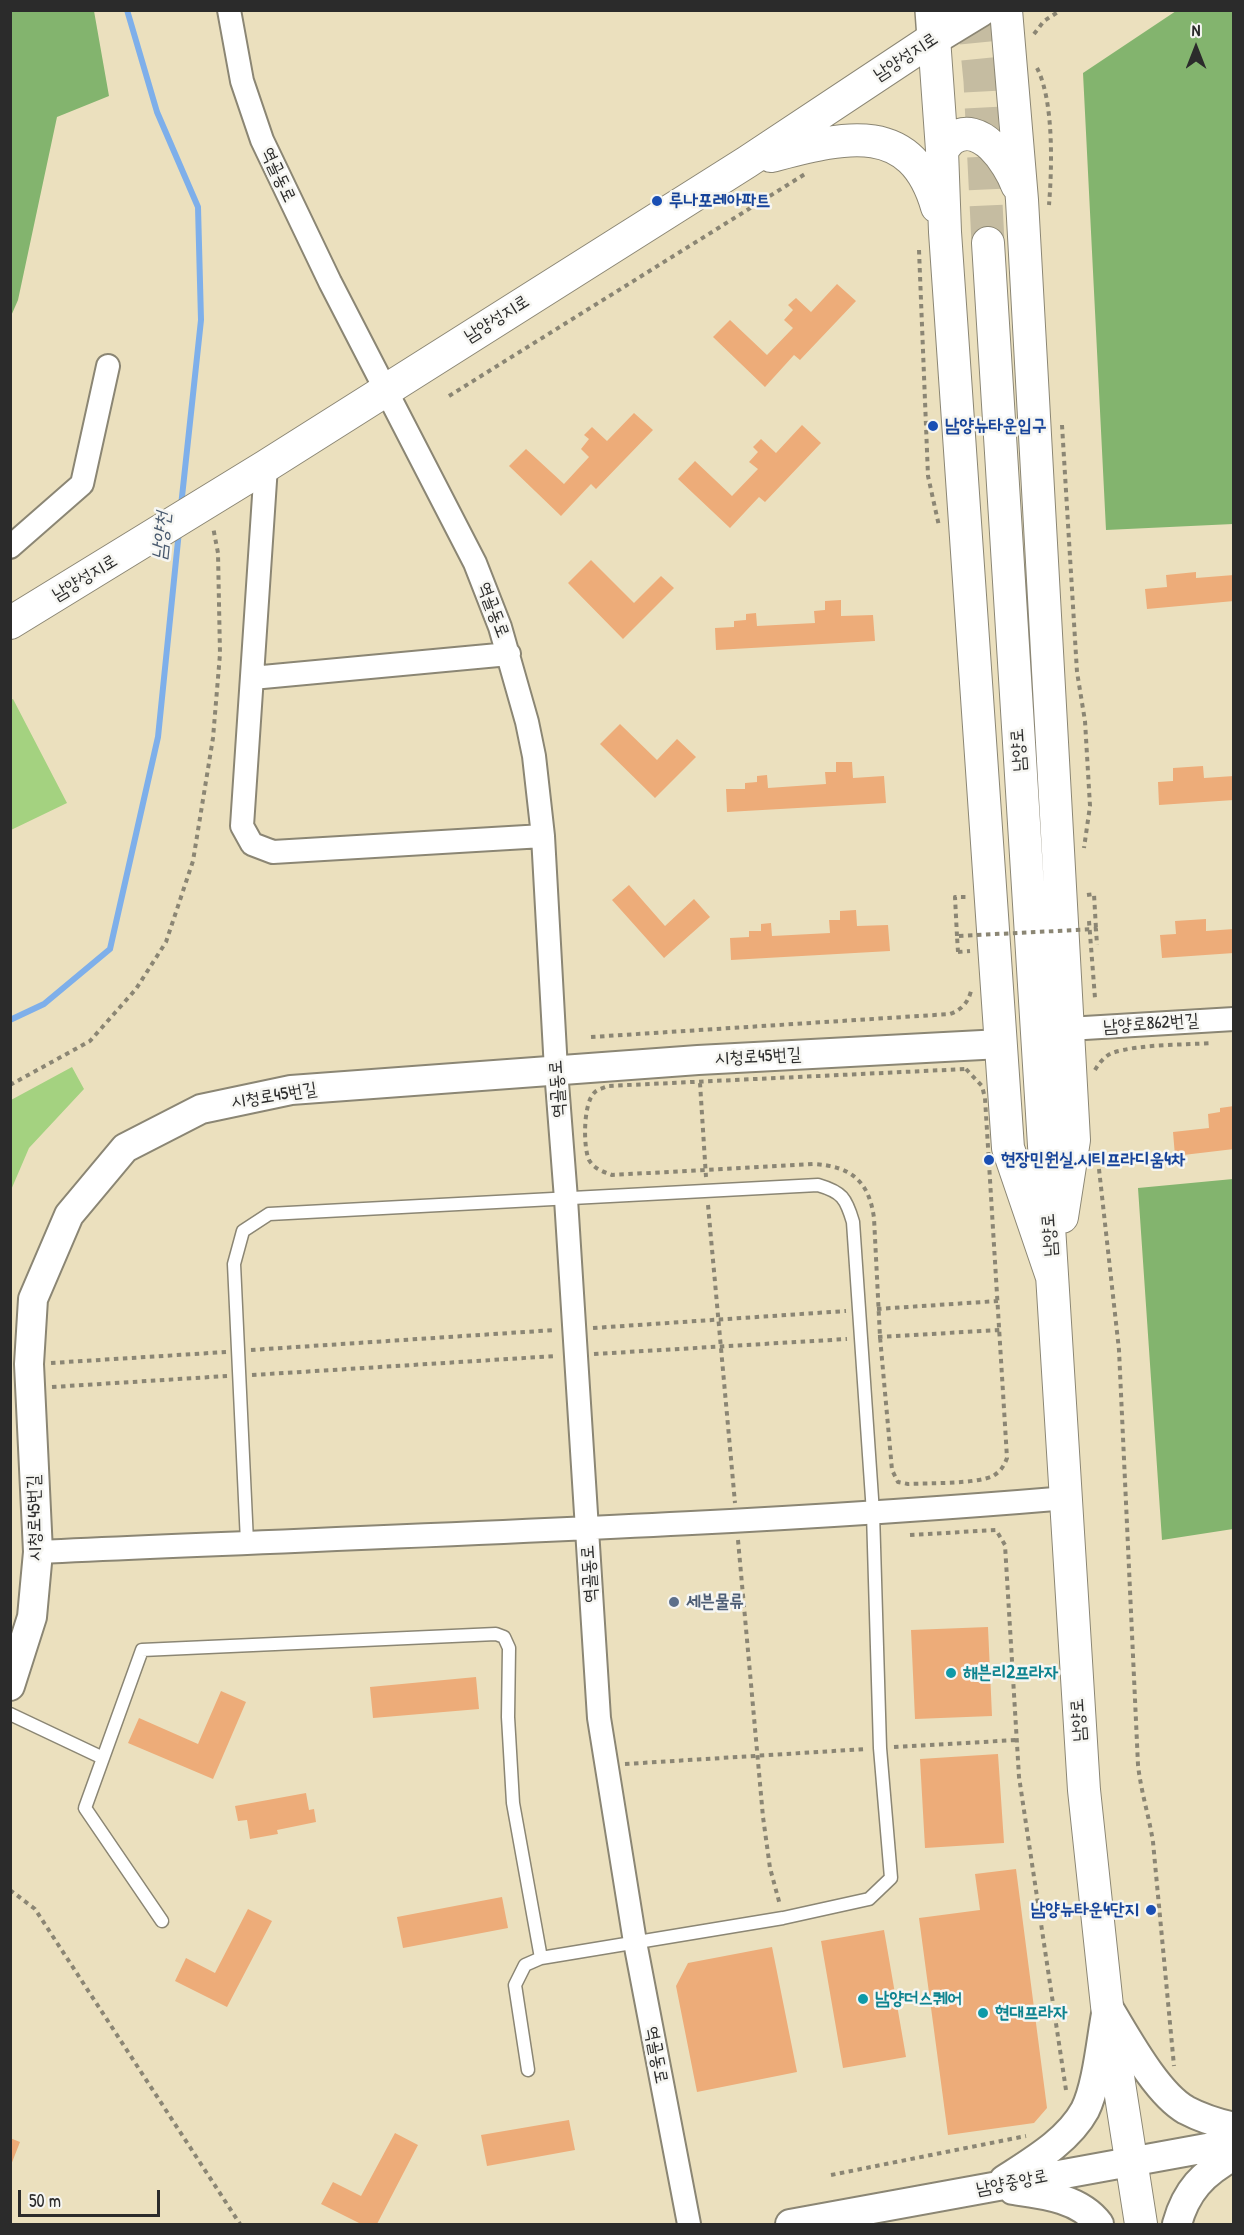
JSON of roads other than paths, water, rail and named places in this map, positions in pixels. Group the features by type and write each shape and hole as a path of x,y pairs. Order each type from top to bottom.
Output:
{"main road":[{"name":"남양성지로","path":"11,623 266,466 384,389 747,162 933,24 980,10"},
{"path":"1006,10 1035,208 1074,1140 1052,1277"},
{"path":"932,235 942,150 933,24"},
{"path":"942,150 952,139 963,135 975,136 992,144 1011,169 1035,208"},
{"path":"747,162 830,141 855,139 878,142 896,148 924,174 933,193 932,235 1008,1148 1052,1277"},
{"name":"남양로","path":"987,243 1084,1790 1107,2006 1141,2224"}],"street":[{"name":"역골동로","path":"229,10 242,81 262,140 384,389 405,425 475,563 509,654 532,745 543,836 556,1070 599,1718 635,1942 689,2224"},
{"path":"10,547 82,484 108,366"},
{"path":"266,466 242,826 252,844 273,852 543,836"},
{"path":"252,678 509,654"},
{"name":"남양로862번길","path":"1068,1029 1233,1019"},
{"name":"시청로45번길","path":"10,1686 32,1617 38,1552 29,1376 33,1299 69,1215 125,1148 201,1108 291,1090 698,1060 1001,1044"},
{"path":"38,1552 873,1513 1067,1498"},
{"path":"1107,2006 1165,2092 1184,2109 1208,2120 1233,2127"},
{"path":"993,2187 1031,2163 1063,2138 1085,2109 1092,2088 1107,2006"},
{"name":"남양중앙로","path":"790,2224 1233,2143"},
{"path":"1177,2224 1184,2201 1191,2189 1222,2162 1233,2156"},
{"path":"993,2187 1039,2193 1062,2200 1081,2208 1099,2224"}],"lane":[{"path":"247,1542 234,1264 243,1231 269,1214 818,1185 837,1191 849,1207 853,1222 873,1513 880,1748 891,1878 869,1899 783,1918 541,1958 525,1965 515,1985 528,2070"},
{"path":"162,1921 86,1808 142,1650 496,1634 504,1637 509,1648 508,1718 513,1803 541,1958"},
{"path":"10,1714 103,1758"}],"waterway":[{"name":"남양천","path":"127,10 157,112 198,207 201,320 181,506"},
{"name":"남양천","path":"10,1020 44,1004 110,949 158,737 179,531"}],"tunnel":[{"path":"973,10 980,81 988,243"}],"place":[{"name":"루나포레아파트","path":"657,201"},
{"name":"남양뉴타운입구","path":"933,426"},
{"name":"현장민원실.시티프라디움4차","path":"989,1160"},
{"name":"세븐물류","path":"674,1602"},
{"name":"해븐리2프라자","path":"951,1673"},
{"name":"남양뉴타운4단지","path":"1151,1910"},
{"name":"남양더스퀘어","path":"863,1999"},
{"name":"현대프라자","path":"983,2013"}]}
